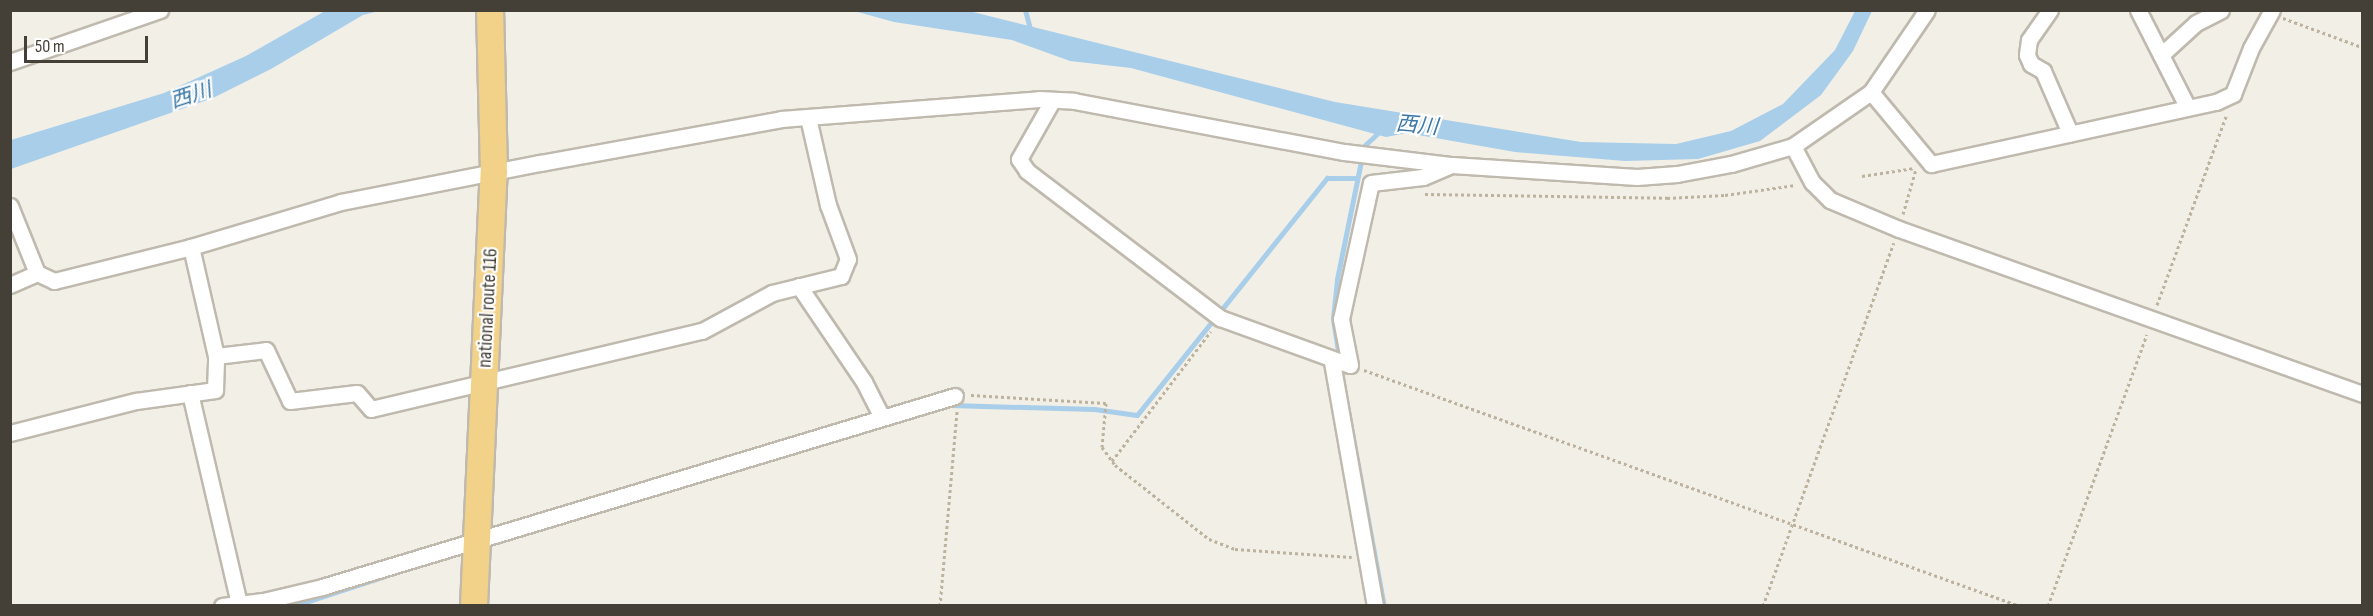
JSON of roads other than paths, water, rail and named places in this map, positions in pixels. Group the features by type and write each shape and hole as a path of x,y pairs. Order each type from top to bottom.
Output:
{"highway":[{"name":"national route 116","path":"474,606 495,171 490,10"}],"street":[{"path":"10,62 160,10"},
{"path":"10,206 37,273 54,281 191,247 341,202 495,171 781,119 971,101 1074,101 1344,152 1452,165 1637,177 1731,164 1793,146 1871,92 1927,10"},
{"path":"2050,10 2029,40 2027,55 2031,64 2043,71 2070,133"},
{"path":"2138,10 2187,106"},
{"path":"2161,55 2196,23 2220,10"},
{"path":"1871,92 1931,164 2233,94 2268,12"},
{"path":"1052,101 1047,116 1019,159 1027,171 1220,318 1332,362 1350,365 1341,319 1371,183 1423,177 1452,165"},
{"path":"216,356 266,350 290,401 357,393 371,409 484,380 702,331 772,293 841,276 848,259 828,205 808,118"},
{"path":"1793,146 1812,182 1830,200 1899,229 2153,317 2362,394"},
{"path":"10,433 136,401 215,390 216,356 191,247"},
{"path":"10,285 37,273"},
{"path":"800,286 864,382 881,416"},
{"path":"1332,362 1375,606"},
{"path":"190,393 238,604"},
{"path":"222,606 322,587 881,416 955,396"}],"water":[{"name":"西川","path":"325,11 379,11 363,15 271,69 213,98 11,169 11,140 164,93 246,56"},
{"name":"西川","path":"854,11 969,11 1335,102 1581,142 1676,144 1731,131 1783,104 1835,50 1855,11 1872,11 1853,51 1821,95 1760,141 1698,159 1625,161 1515,152 1407,133 1386,137 1131,68 1070,61 1012,40 894,22"}],"waterway":[{"path":"1025,10 1031,32"},
{"path":"1339,357 1333,318 1337,279 1364,146 1380,131"},
{"path":"950,405 1094,409 1137,415 1327,178 1356,178"},
{"path":"1342,378 1384,606"},
{"path":"293,606 382,577"}]}
